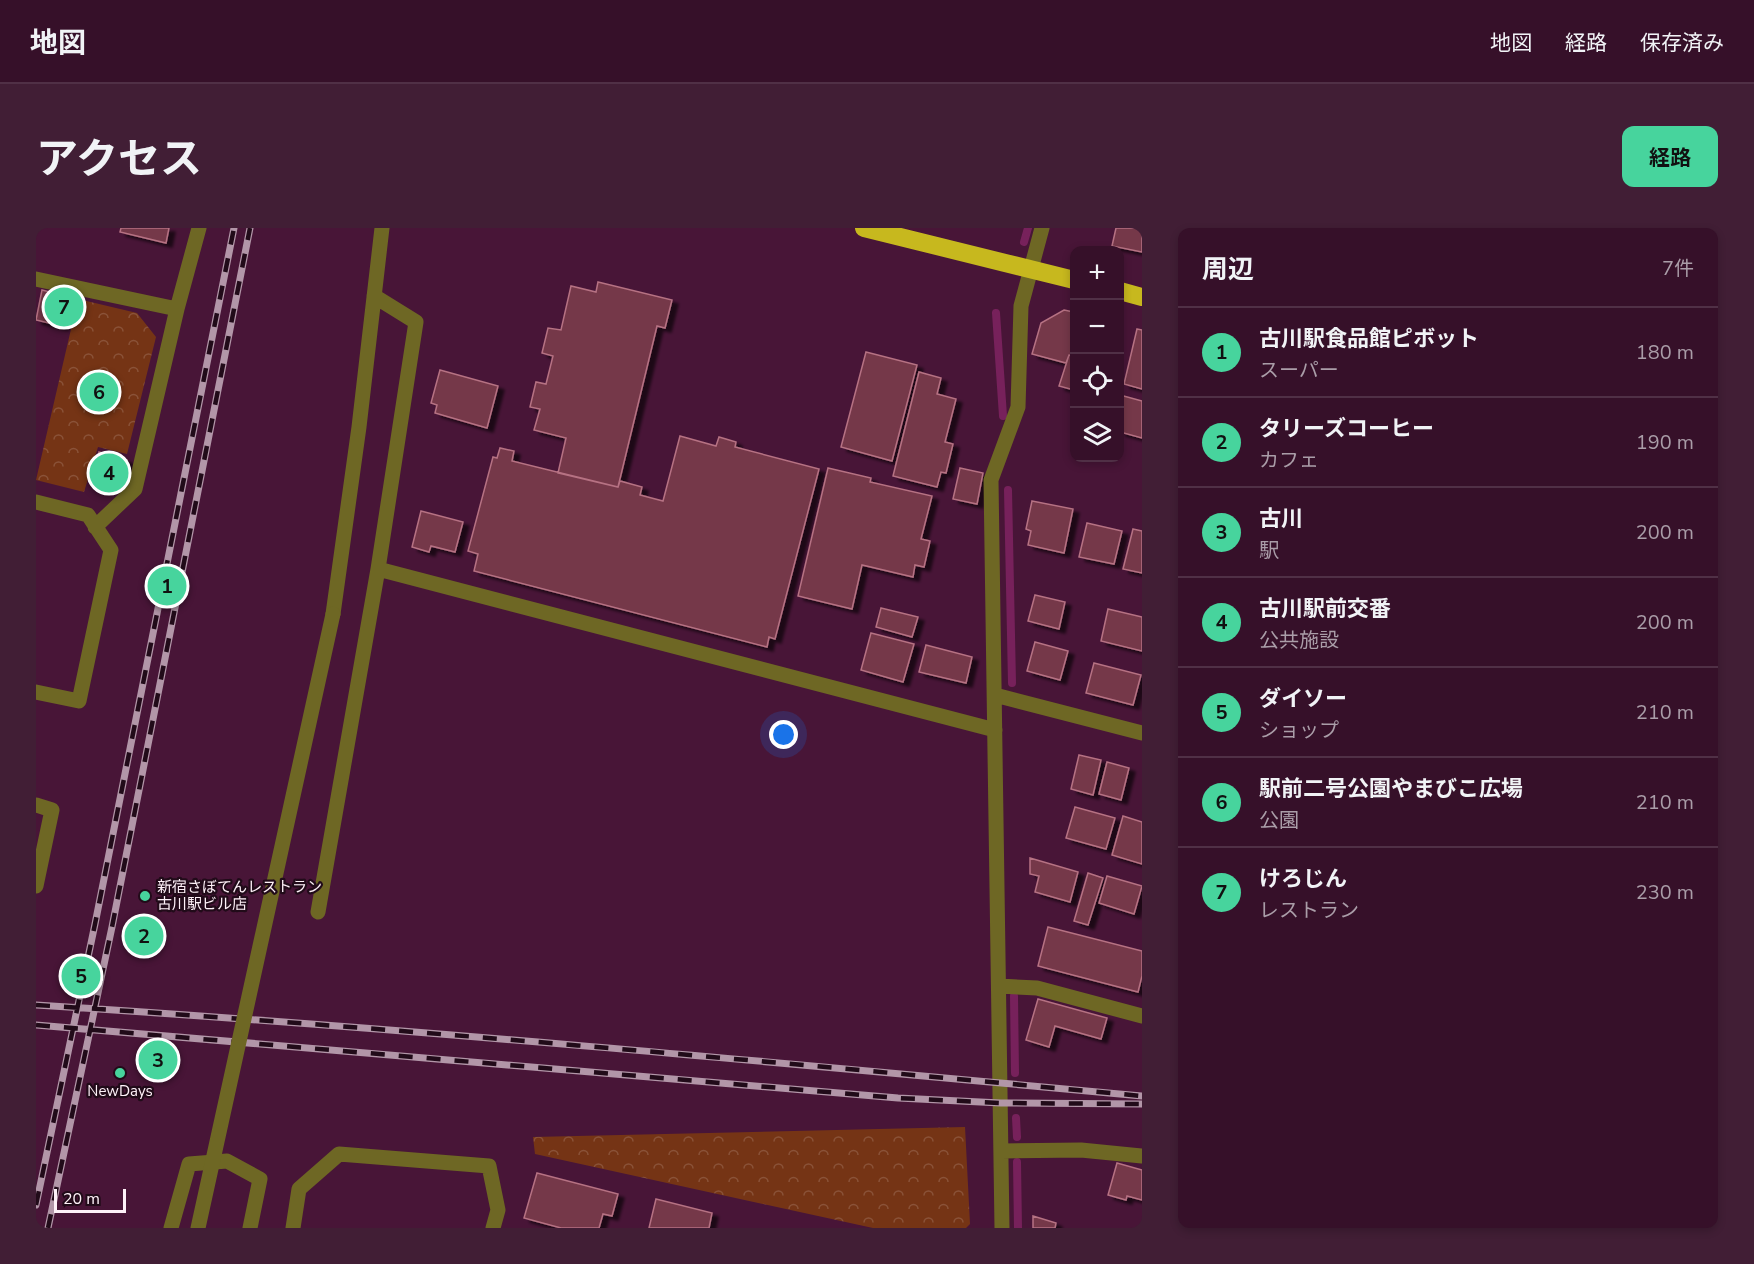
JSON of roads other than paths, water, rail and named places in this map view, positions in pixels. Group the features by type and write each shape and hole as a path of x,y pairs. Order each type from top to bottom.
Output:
{"highway":[{"path":"864,228 1070,279"},
{"path":"1124,292 1142,297"}],"street":[{"path":"95,527 135,489 177,309 199,228"},
{"path":"198,1228 333,614 359,427 382,228"},
{"path":"1002,1228 991,480 1018,407 1022,306 1041,228"},
{"path":"36,279 177,309"},
{"path":"318,912 378,569 416,322 374,296"},
{"path":"36,502 88,515 111,550 80,700 36,692"},
{"path":"378,569 995,730"},
{"path":"995,695 1142,733"},
{"path":"36,806 52,810 36,886"},
{"path":"999,986 1037,988 1142,1016"},
{"path":"1002,1151 1081,1150 1142,1156"},
{"path":"293,1228 299,1189 339,1155 489,1166 498,1210 493,1228"},
{"path":"171,1228 189,1164 227,1161 260,1179 250,1228"}],"waterway":[{"path":"1024,242 1028,228"},
{"path":"996,313 1003,416"},
{"path":"1008,490 1012,683"},
{"path":"1014,996 1015,1073"},
{"path":"1016,1118 1017,1137"},
{"path":"1017,1162 1018,1228"}],"railway":[{"path":"36,1205 95,924 234,228"},
{"path":"48,1228 112,927 250,228"},
{"path":"36,1005 451,1035 1142,1096"},
{"path":"36,1025 898,1098 1001,1103 1142,1104"}],"place":[{"name":"けろじん","path":"64,307"},
{"name":"駅前二号公園やまびこ広場","path":"99,392"},
{"name":"古川駅前交番","path":"109,473"},
{"name":"古川駅食品館ピボット","path":"167,586"},
{"name":"新宿さぼてんレストラン 古川駅ビル店","path":"145,896"},
{"name":"タリーズコーヒー","path":"144,936"},
{"name":"ダイソー","path":"81,976"},
{"name":"古川","path":"158,1060"},
{"name":"NewDays","path":"120,1073"}]}
